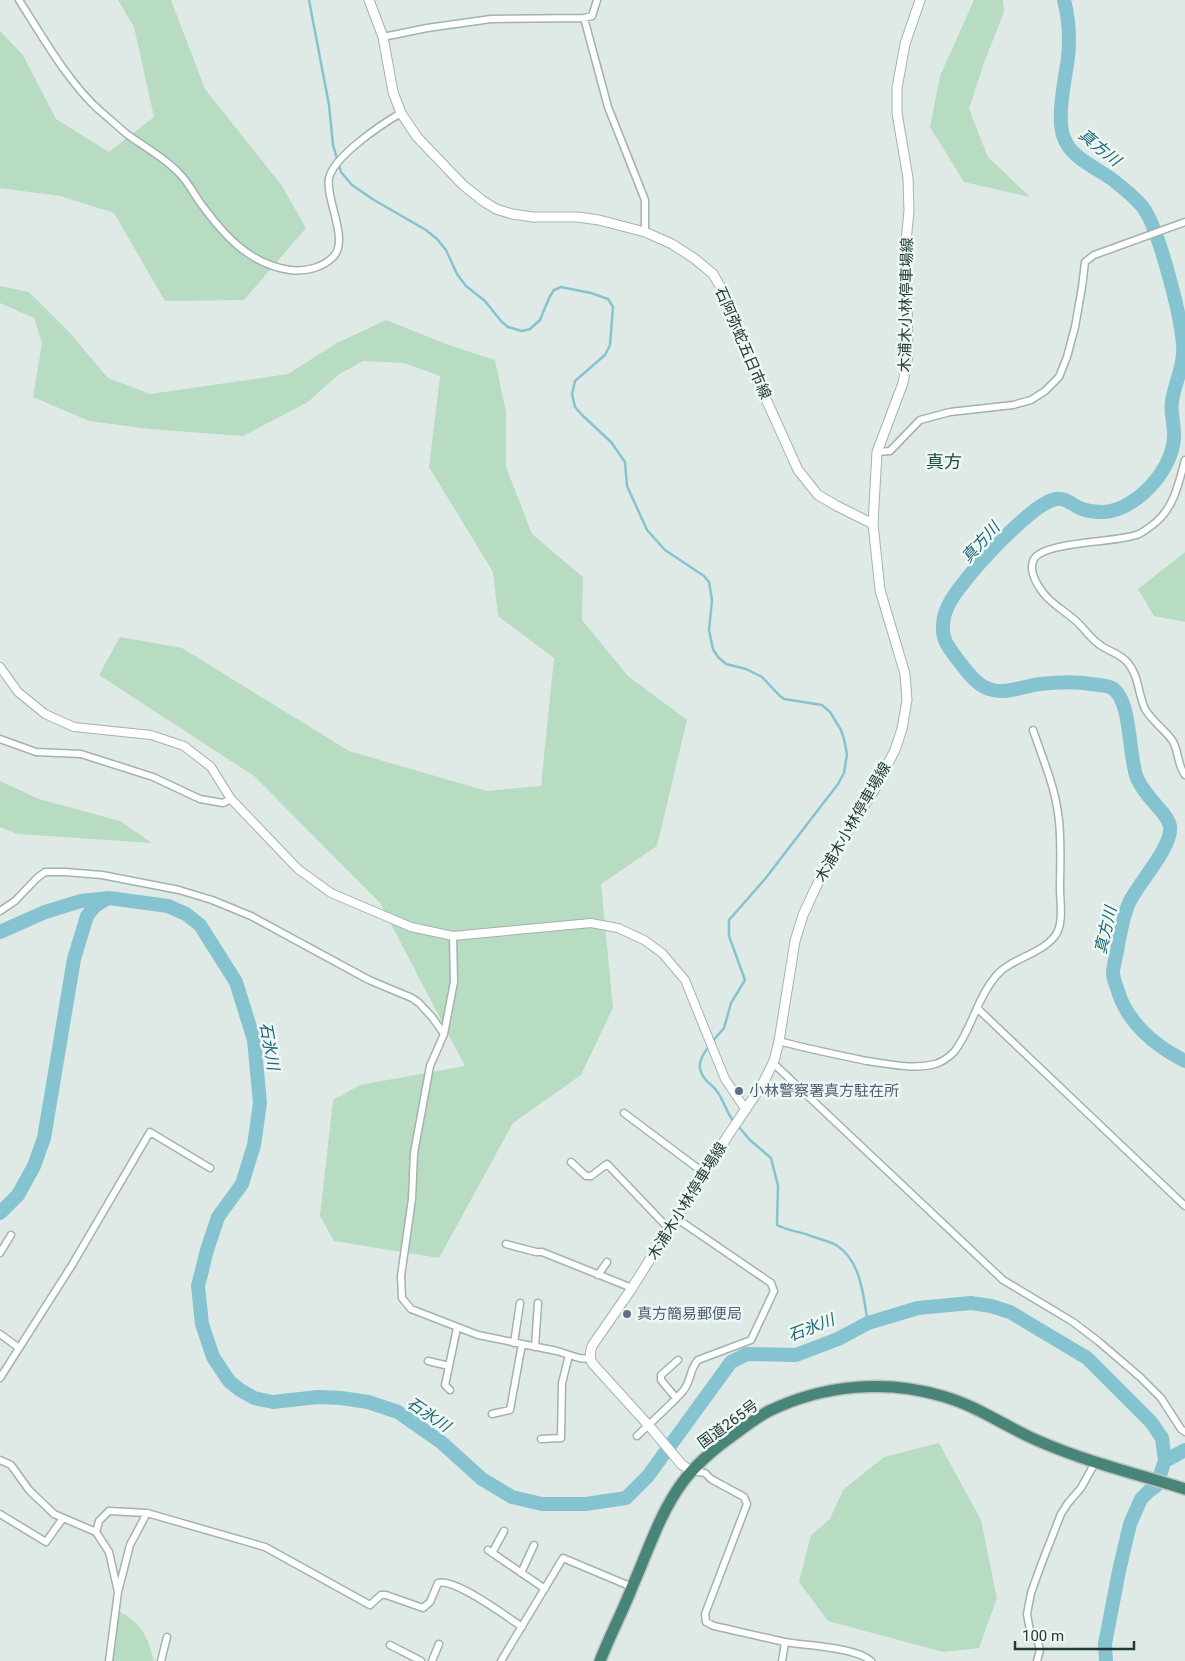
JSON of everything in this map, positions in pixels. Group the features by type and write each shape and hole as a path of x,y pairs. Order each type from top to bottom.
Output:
{"highway":[{"name":"国道265号","path":"600,1661 664,1514 687,1468 769,1412 798,1400 836,1389 866,1386 892,1386 922,1391 965,1404 1042,1442 1185,1489"}],"main road":[{"name":"石阿弥蛇五日市線","path":"369,0 383,37 393,92 401,113 417,137 463,185 496,210 533,217 578,217 645,232 672,244 695,258 713,274 724,293 747,357 798,470 818,494 872,524"},
{"name":"木浦木小林停車場線","path":"589,1359 592,1346 632,1288 762,1085 773,1063 779,1040 795,940 803,915 831,858 876,788 895,750 906,714 905,674 880,590 872,524 877,452 903,383 908,355 906,241 909,211 908,178 896,112 897,88 906,44 920,0"},
{"path":"589,1359 687,1468"}],"street":[{"path":"20,0 75,83 98,109 180,174 208,214 231,240 251,257 280,269 303,272 319,266 333,257 339,241 337,221 328,186 329,177 334,167 348,151 384,123 401,113"},
{"path":"383,37 427,28 491,19 584,18 592,16 596,0"},
{"path":"584,18 608,107 645,200 645,232"},
{"path":"877,452 890,451 920,420 950,412 1013,405 1030,400 1045,391 1059,376 1067,357 1082,287 1084,262 1094,255 1184,223"},
{"path":"1185,460 1175,496 1162,517 1140,534 1065,545 1039,554 1034,559 1032,565 1037,584 1045,596 1077,622 1093,640 1128,662 1136,676 1145,708 1153,721 1173,742 1179,765 1185,775"},
{"path":"0,667 18,692 45,714 74,727 151,734 184,746 211,767 231,800 298,869 331,893 411,927 452,936 591,923 618,928 644,940 662,953 685,980 725,1079 746,1110"},
{"path":"779,1040 827,1054 897,1066 935,1064 952,1054 964,1038 987,988 996,975 1006,967 1047,944 1056,936 1061,914 1061,842 1058,812 1033,730"},
{"path":"0,739 36,752 81,754 152,777 200,800 223,803 231,800"},
{"path":"0,912 15,901 45,872 102,875 179,890 212,900 251,916 369,980 412,998 432,1017 444,1034"},
{"path":"452,936 454,982 444,1034 430,1066 414,1153 412,1199 401,1276 402,1298 411,1308 478,1335 589,1359"},
{"path":"977,1008 1185,1206"},
{"path":"773,1063 1003,1280 1073,1322 1140,1377 1161,1398 1181,1429 1185,1432"},
{"path":"624,1113 704,1173"},
{"path":"0,1378 72,1265 150,1132 210,1168"},
{"path":"571,1162 586,1176 591,1176 607,1164 669,1229"},
{"path":"637,1436 649,1426 689,1383 693,1366 698,1360 751,1340 774,1291 771,1283 676,1218"},
{"path":"0,1253 11,1235"},
{"path":"506,1244 542,1252 632,1288"},
{"path":"598,1274 607,1262"},
{"path":"514,1343 520,1303"},
{"path":"535,1347 538,1303"},
{"path":"450,1390 446,1385 457,1328"},
{"path":"0,1334 20,1348"},
{"path":"492,1414 510,1410 522,1344"},
{"path":"541,1438 561,1438 562,1383 569,1355"},
{"path":"676,1398 661,1380 661,1375 678,1360"},
{"path":"428,1361 449,1366"},
{"path":"0,1460 12,1465 29,1490 54,1514 96,1532 109,1552 118,1592"},
{"path":"1037,1661 1040,1650 1038,1642 1030,1631 1027,1614 1031,1593 1061,1514 1081,1488 1096,1461"},
{"path":"687,1468 705,1473 710,1480 744,1497 747,1504 705,1614 706,1622 714,1626 785,1642 855,1653 871,1661"},
{"path":"96,1532 99,1521 109,1511 147,1513 265,1547 370,1605 382,1595 386,1595 423,1608 430,1602 438,1583 444,1581 469,1592 522,1627"},
{"path":"109,1661 118,1592 130,1545 147,1513"},
{"path":"0,1514 46,1542 63,1518"},
{"path":"504,1531 490,1551 545,1589"},
{"path":"521,1573 534,1545"},
{"path":"501,1661 563,1558 632,1587"},
{"path":"161,1661 167,1637"},
{"path":"782,1661 785,1642"},
{"path":"432,1661 439,1644"},
{"path":"390,1645 413,1659 421,1661"}],"green space":[{"path":"118,0 171,0 205,89 282,186 306,228 244,300 165,301 114,213 60,196 0,188 0,31 23,55 56,119 109,152 154,117 134,27"},
{"path":"974,0 1003,0 1004,12 984,63 969,109 988,157 1030,197 964,182 930,127 940,76"},
{"path":"0,286 29,292 69,332 108,378 150,394 288,374 337,343 386,320 449,345 495,360 506,412 506,467 532,534 583,577 582,620 628,676 687,720 657,846 601,884 613,1008 581,1075 513,1123 439,1258 334,1241 320,1216 333,1100 360,1085 465,1066 380,903 254,776 99,675 120,637 182,648 349,751 487,791 541,786 554,658 498,616 493,572 429,467 440,376 404,363 363,361 338,375 308,402 243,436 150,429 89,421 33,397 42,343 34,318 0,303"},
{"path":"1185,552 1185,622 1154,616 1138,589"},
{"path":"0,781 39,799 120,821 152,843 18,834 0,827"},
{"path":"939,1443 981,1520 997,1598 979,1648 943,1652 828,1621 799,1582 811,1535 830,1519 843,1490 884,1457"},
{"path":"119,1611 133,1621 142,1631 149,1644 154,1661 108,1661"}],"waterway":[{"path":"309,0 329,105 333,145 341,172 352,185 426,230 437,239 446,250 457,274 466,286 485,301 508,327 522,331 530,329 540,320 554,290 561,287 591,293 608,299 613,307 610,345 605,355 575,381 572,394 575,407 611,442 625,462 627,486 647,530 665,550 704,576 709,582 712,600 709,630 713,649 718,657 726,664 746,669 762,677 784,699 822,705 830,712 841,730 847,754 844,773 838,784 765,879 729,920 729,936 745,980 731,1003 724,1028 712,1042"},
{"name":"真方川","path":"1064,0 1069,36 1061,110 1064,138 1067,145 1078,157 1113,180 1141,205 1148,215 1168,271 1183,344 1181,366 1172,401 1174,433 1172,450 1160,475 1151,486 1140,496 1116,510 1104,512 1090,511 1079,508 1067,500 1056,499 1030,514 996,545 954,595 945,614 943,632 947,645 964,668 976,681 989,689 1008,691 1040,684 1072,682 1107,686 1118,694 1126,716 1137,778 1145,792 1165,816 1170,826 1169,835 1161,854 1133,895 1127,908 1121,929 1113,975 1127,1012 1143,1032 1163,1048 1185,1061"},
{"name":"石氷川","path":"0,932 45,912 81,901 109,898 168,906 186,914 200,925 236,982 254,1040 260,1103 254,1145 242,1184 218,1217 198,1286 202,1324 213,1357 229,1381 240,1390 254,1398 273,1402 318,1397 368,1402 398,1412 441,1442 482,1479 512,1497 542,1504 586,1504 626,1498 648,1476 731,1362 747,1354 796,1355 838,1339 868,1323 918,1308 971,1303 991,1306 1010,1312 1087,1358 1151,1422 1162,1438 1165,1461 1156,1486 1141,1499 1130,1524 1105,1644 1106,1661"},
{"name":"石氷川","path":"0,1213 18,1195 34,1166 44,1138 74,959 87,916 95,906 106,899"},
{"path":"709,1046 700,1062 700,1070 705,1079 719,1094 734,1122"},
{"path":"738,1126 750,1140 771,1158 778,1186 777,1225 830,1242 845,1252 851,1260 860,1280 868,1323"},
{"name":"真方川","path":"1165,1461 1185,1450"}],"place":[{"name":"小林警察署真方駐在所","path":"739,1091"},
{"name":"真方簡易郵便局","path":"627,1314"}],"district":[{"name":"真方","path":"944,462"}]}
